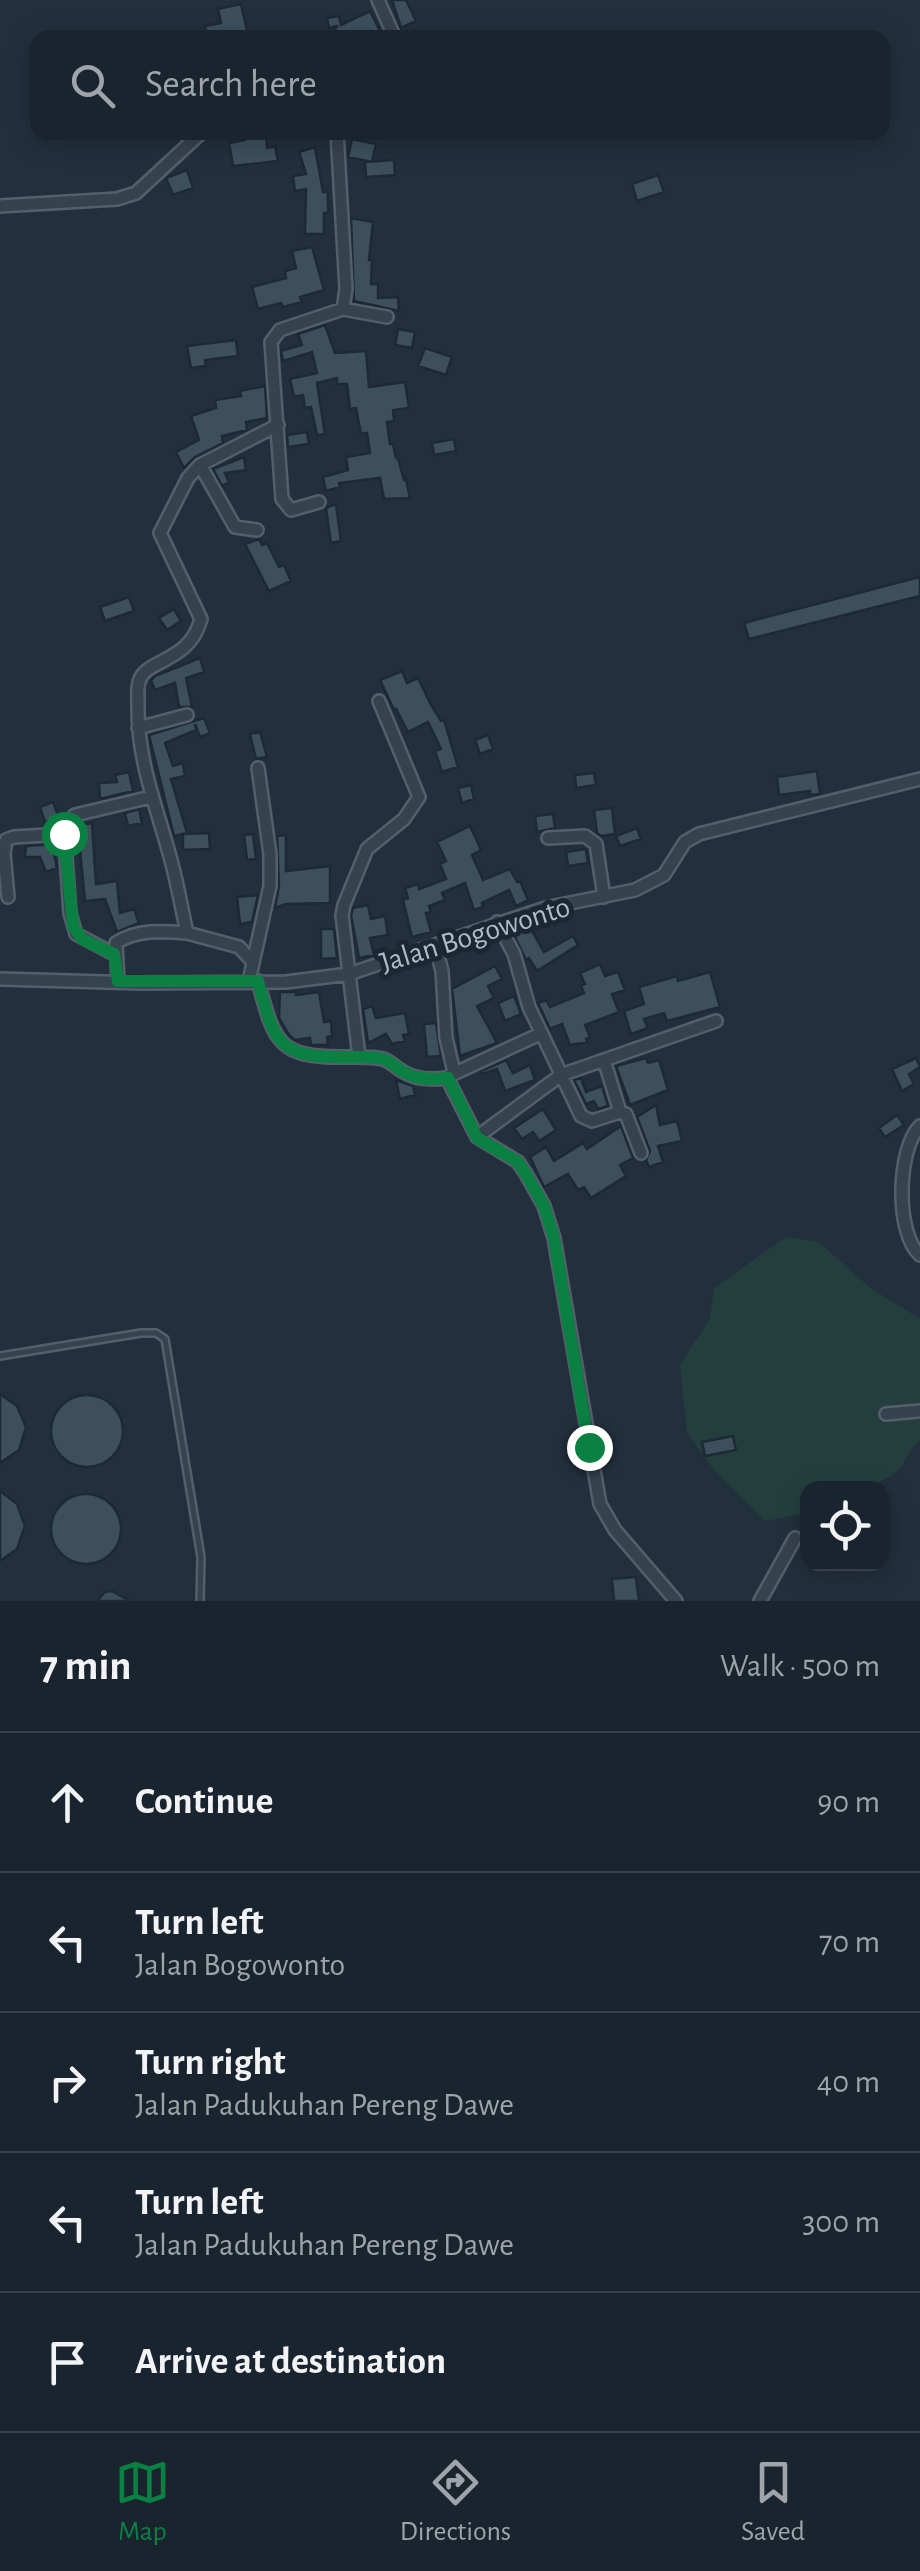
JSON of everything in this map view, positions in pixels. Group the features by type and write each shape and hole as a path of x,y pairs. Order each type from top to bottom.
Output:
{"street":[{"path":"378,0 391,30"},
{"path":"0,206 116,199 136,194 193,140"},
{"path":"337,140 346,289 343,310"},
{"path":"319,502 291,510 282,499 271,342 274,335 343,310 387,317"},
{"path":"187,933 140,756 138,682 143,674 183,651 197,635 201,619 160,533 188,478 200,466 278,425"},
{"path":"200,466 235,527 257,530"},
{"path":"360,1057 342,915 366,848 404,818 419,797 379,701"},
{"path":"138,728 187,715"},
{"path":"258,768 270,854 270,886 253,962 253,981 280,1044 310,1058 386,1059 405,1074 419,1078 451,1074 540,1034"},
{"name":"Jalan Bogowonto","path":"0,978 308,981 349,974 497,922 635,890 656,880 685,842 699,834 920,780"},
{"path":"114,954 76,934 70,914 66,824 75,816 152,797"},
{"path":"8,898 6,840 64,834"},
{"path":"548,838 585,836 596,844 604,898"},
{"path":"497,922 514,954 528,1007 581,1116 587,1120 620,1112 628,1116 641,1153"},
{"path":"118,981 116,943 131,934 158,930 187,933 239,947 253,962"},
{"path":"435,945 442,971 451,1074 477,1138 518,1162 544,1206 560,1270 600,1504 615,1530 676,1601"},
{"path":"477,1138 562,1075 716,1020"},
{"path":"604,1060 620,1112"},
{"path":"916,1131 903,1170 904,1220 913,1248 920,1254"},
{"path":"886,1414 920,1411"},
{"path":"760,1601 794,1538"}],"lane":[{"path":"0,1356 141,1333 156,1333 165,1339 200,1557 200,1601"}],"green space":[{"path":"786,1237 819,1242 869,1287 920,1319 920,1408 901,1416 920,1420 920,1441 895,1473 880,1481 800,1481 800,1514 765,1521 714,1470 687,1433 680,1364 710,1319 714,1288"}],"building":[{"path":"392,0 406,0 416,21 401,28"},
{"path":"241,4 247,30 206,30 205,26 221,23 218,9"},
{"path":"370,11 380,30 336,30 338,26 329,28 327,18 339,16 341,25"},
{"path":"266,140 267,148 275,146 278,161 233,166 229,143"},
{"path":"352,140 376,144 372,162 348,157"},
{"path":"315,147 323,192 328,192 328,213 324,213 324,234 305,234 306,189 295,191 293,176 306,174 299,152"},
{"path":"394,160 395,175 366,177 365,162"},
{"path":"187,170 193,188 173,195 166,178"},
{"path":"658,175 664,192 637,201 632,184"},
{"path":"351,218 373,222 371,284 378,284 378,298 398,297 399,311 354,301"},
{"path":"312,247 324,290 300,297 302,302 258,309 252,287 286,278 285,271 296,268 292,251"},
{"path":"325,325 335,353 366,351 369,387 405,382 409,408 393,410 394,421 387,422 390,444 410,498 384,499 380,478 339,483 340,487 326,491 323,477 348,470 346,457 370,453 367,433 361,434 356,408 350,409 347,384 337,384 337,378 317,383 325,434 317,435 311,407 305,408 303,395 294,397 290,379 317,373 312,352 283,361 281,351 302,345 298,334"},
{"path":"398,329 415,332 412,348 395,345"},
{"path":"236,340 238,356 205,360 206,366 191,368 187,346"},
{"path":"425,348 452,357 446,375 418,366"},
{"path":"265,386 267,418 246,422 247,430 222,436 223,443 195,457 184,468 176,452 199,440 191,416 216,408 215,400 241,396 240,391"},
{"path":"307,432 309,444 288,447 287,435"},
{"path":"454,439 456,451 434,455 432,443"},
{"path":"244,457 246,470 225,473 229,482 222,486 213,469"},
{"path":"336,504 341,541 331,543 326,508"},
{"path":"259,539 262,545 267,543 279,567 284,565 291,581 269,591 245,544"},
{"path":"920,577 920,596 749,639 744,623"},
{"path":"129,597 134,611 105,621 100,607"},
{"path":"174,609 181,621 167,630 159,618"},
{"path":"200,658 204,672 186,678 192,707 179,707 175,683 155,690 151,680 155,676"},
{"path":"402,671 407,683 418,678 431,705 444,720 458,767 442,772 435,751 441,749 428,722 408,732 394,710 380,680"},
{"path":"204,718 210,733 200,737 195,724 196,730 165,743 173,766 183,763 185,776 171,779 187,833 174,836 149,735"},
{"path":"260,732 267,757 256,759 250,734"},
{"path":"488,735 493,749 480,754 475,740"},
{"path":"817,771 820,794 810,795 810,791 779,795 777,777"},
{"path":"129,772 133,791 100,799 99,783 117,782 115,775"},
{"path":"594,773 596,785 576,788 575,775"},
{"path":"471,785 474,799 462,803 458,788"},
{"path":"53,802 59,818 45,822 40,807"},
{"path":"612,808 615,834 601,836 597,833 594,810"},
{"path":"139,809 142,823 128,826 125,813"},
{"path":"553,814 555,828 537,832 535,816"},
{"path":"92,823 96,884 117,881 120,913 134,909 139,923 117,932 105,899 85,901 80,850 75,850 74,835 78,834 79,825"},
{"path":"470,826 481,850 472,855 483,880 510,869 528,900 516,906 509,890 474,910 465,883 442,893 445,900 429,906 431,912 426,913 431,932 412,937 403,900 408,898 405,888 418,884 419,889 446,879 440,864 446,861 437,842"},
{"path":"637,828 641,839 620,846 616,836"},
{"path":"209,833 210,849 183,850 183,834"},
{"path":"253,834 256,859 247,860 244,835"},
{"path":"286,835 286,871 330,866 330,903 275,908 279,886 277,836"},
{"path":"56,844 57,868 46,872 40,857 25,857 26,846"},
{"path":"586,849 588,863 568,866 566,852"},
{"path":"258,895 252,922 240,924 237,897"},
{"path":"368,905 371,919 385,916 388,935 370,938 374,955 359,958 351,915 353,908"},
{"path":"528,924 544,952 573,936 578,945 537,971 529,958 526,960 511,929"},
{"path":"321,929 334,929 337,958 321,959"},
{"path":"600,964 605,976 618,972 625,990 612,994 619,1012 585,1025 590,1037 587,1042 570,1045 562,1024 550,1029 538,1003 546,1000 550,1007 584,993 580,973"},
{"path":"495,966 502,979 488,986 494,998 477,1006 497,1043 460,1056 452,989"},
{"path":"710,972 720,1007 667,1021 664,1013 644,1019 648,1028 631,1034 624,1011 644,1004 639,987"},
{"path":"280,992 319,992 324,1022 331,1021 328,1045 311,1045 310,1038 295,1040 289,1035 279,1018"},
{"path":"514,996 521,1014 505,1021 498,1003"},
{"path":"372,1006 376,1018 405,1013 409,1034 403,1035 405,1041 392,1044 386,1034 368,1043 363,1009"},
{"path":"436,1023 441,1056 427,1057 424,1024"},
{"path":"646,1058 648,1063 659,1060 668,1090 630,1105 616,1066"},
{"path":"916,1058 920,1067 909,1074 914,1084 902,1091 892,1069"},
{"path":"506,1060 513,1073 530,1065 535,1080 505,1091 497,1069 482,1074 481,1071"},
{"path":"581,1078 586,1092 602,1086 608,1106 598,1109 594,1101 586,1104 574,1080"},
{"path":"396,1080 413,1086 415,1095 400,1099"},
{"path":"656,1105 660,1125 677,1121 682,1141 658,1146 663,1162 649,1167 646,1160 650,1151 637,1117"},
{"path":"543,1109 556,1130 539,1141 533,1132 522,1139 514,1128"},
{"path":"897,1115 904,1125 885,1137 879,1128"},
{"path":"621,1126 633,1158 620,1165 626,1176 591,1198 584,1187 578,1190 568,1174 544,1187 530,1157 546,1147 554,1161 583,1143 587,1149"},
{"path":"0,1394 17,1406 26,1427 19,1450 0,1463"},
{"path":"87,1395 112,1406 123,1431 112,1456 87,1467 62,1456 51,1431 62,1406"},
{"path":"733,1436 736,1450 705,1456 702,1442"},
{"path":"0,1491 17,1504 25,1526 17,1549 0,1561"},
{"path":"86,1494 111,1504 121,1529 111,1554 86,1564 61,1554 51,1529 61,1504"},
{"path":"636,1577 639,1601 614,1601 612,1579"},
{"path":"112,1591 130,1601 97,1601 105,1592"}],"route":[{"path":"64,834 73,926 82,939 114,954 118,981 258,981 280,1044 292,1052 310,1058 386,1059 405,1074 448,1078 477,1138 518,1162 544,1206 566,1302 589,1447"}]}
